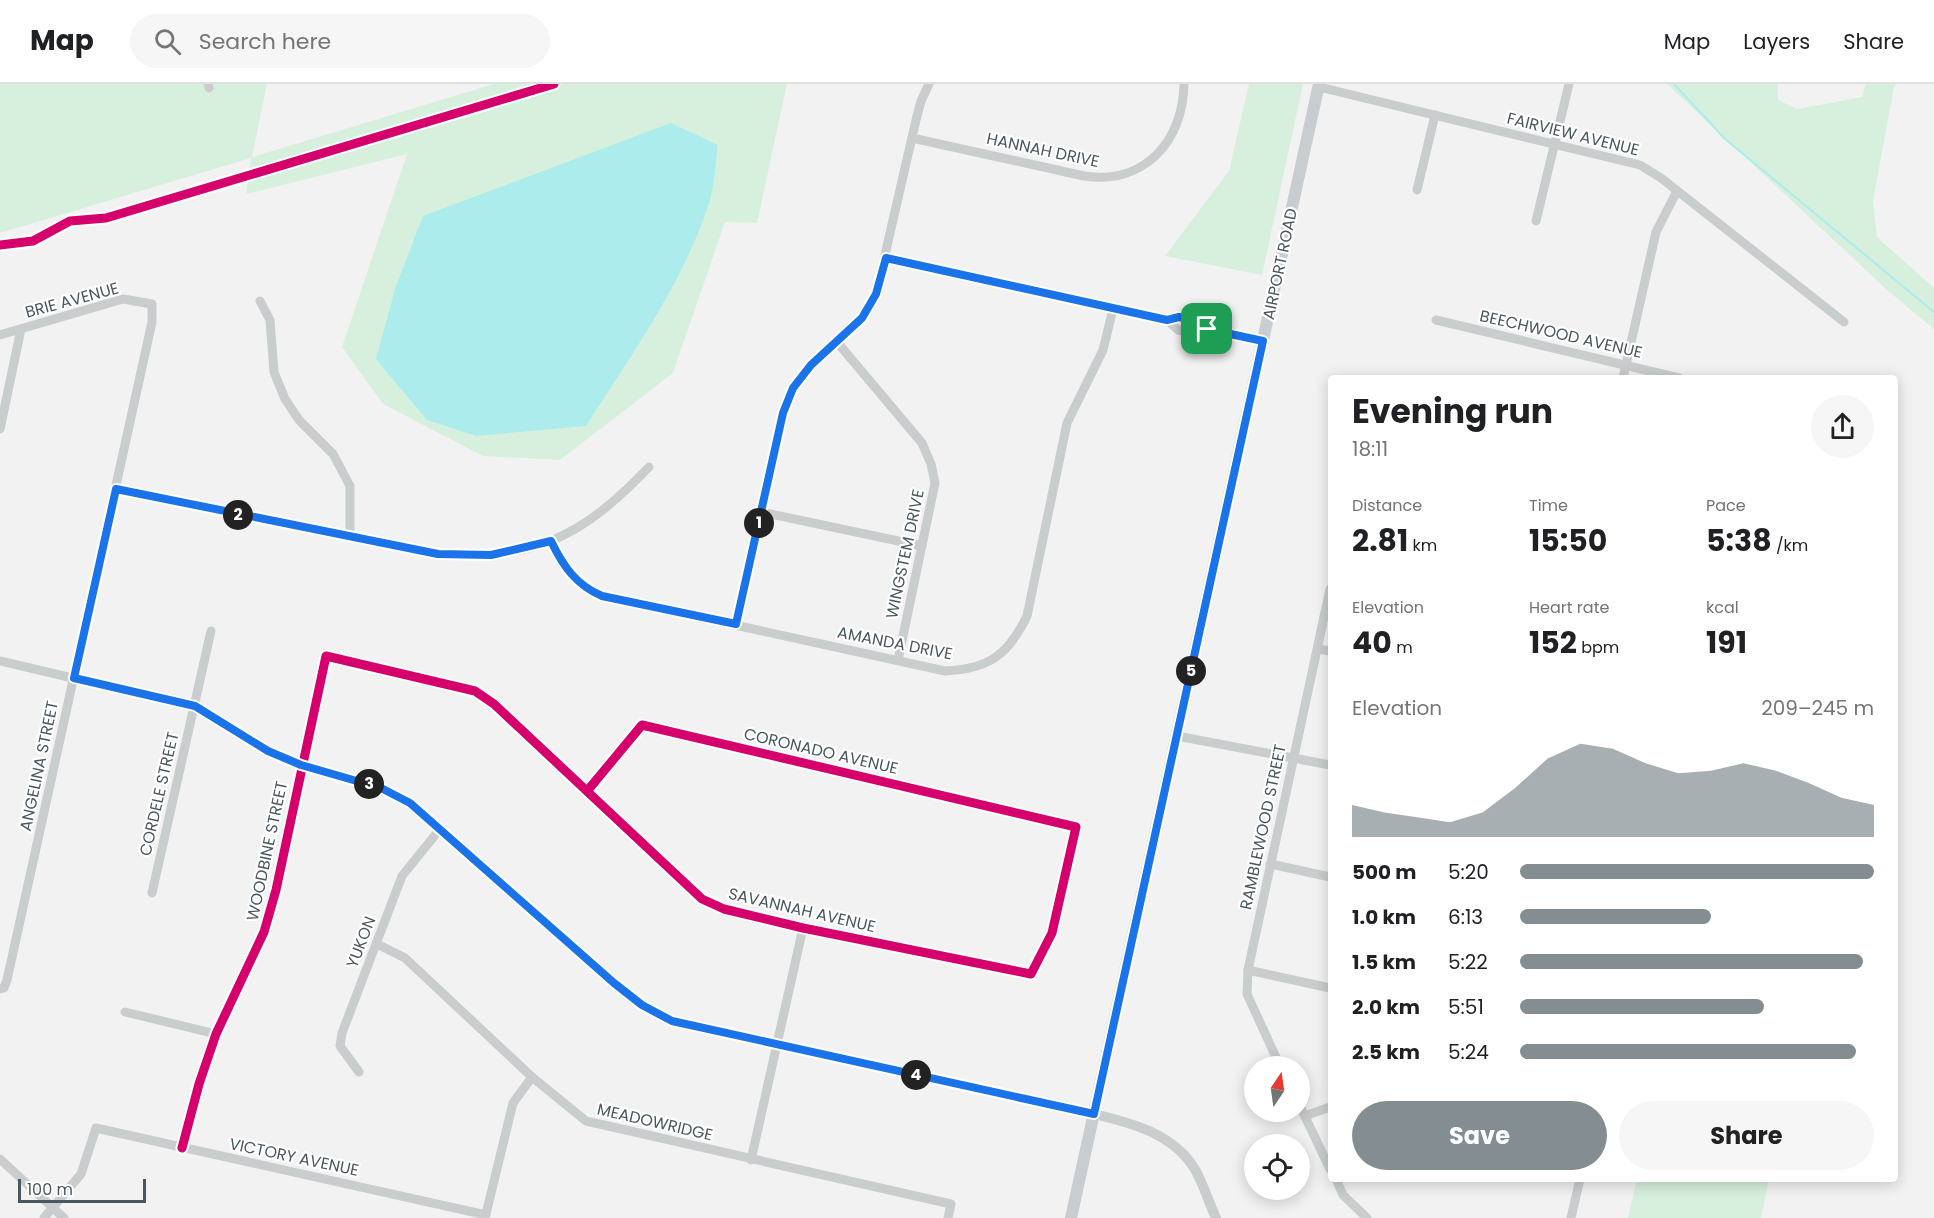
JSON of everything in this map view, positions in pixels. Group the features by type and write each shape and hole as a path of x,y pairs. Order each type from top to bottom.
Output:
{"main road":[{"name":"AIRPORT ROAD","path":"1071,1218 1319,85"}],"street":[{"path":"736,624 783,413 793,388 811,365 837,342 867,310 876,294 921,100 929,84"},
{"name":"HANNAH DRIVE","path":"912,138 1084,176 1099,178 1120,176 1154,159 1171,137 1181,106 1184,84"},
{"path":"1536,221 1569,84"},
{"name":"FAIRVIEW AVENUE","path":"1319,85 1640,165 1677,191 1844,322"},
{"path":"1417,190 1435,115"},
{"path":"1624,375 1656,232 1677,191"},
{"path":"886,258 1167,320 1178,330 1198,334 1207,329 1263,341"},
{"name":"BRIE AVENUE","path":"0,335 123,299 152,304"},
{"path":"260,301 270,320 274,372 285,399 299,420 333,454 350,486 350,535"},
{"name":"ANGELINA STREET","path":"2,988 116,489 152,322 152,304"},
{"name":"AMANDA DRIVE","path":"551,541 563,565 589,590 602,596 945,671 967,670 987,664 1003,653 1017,637 1027,616 1067,423 1103,350 1113,309"},
{"name":"BEECHWOOD AVENUE","path":"1436,320 1667,375"},
{"path":"0,429 21,329"},
{"name":"WINGSTEM DRIVE","path":"837,342 922,443 935,483 898,660"},
{"path":"116,489 438,554 470,556 500,554 551,541 609,508 649,467"},
{"path":"761,512 922,546"},
{"name":"RAMBLEWOOD STREET","path":"1275,1056 1247,994 1248,970 1328,599"},
{"name":"CORDELE STREET","path":"152,893 211,631"},
{"path":"1318,649 1328,651"},
{"name":"WOODBINE STREET","path":"182,1148 199,1084 216,1034 264,932 276,890 326,656"},
{"name":"SAVANNAH AVENUE","path":"326,656 475,691 494,704 588,790 702,899 724,909 803,928 1031,974"},
{"path":"0,661 195,706 268,751 301,765 381,788 410,803 642,1005 672,1021 1122,1120 1158,1134 1179,1150 1195,1170 1216,1218"},
{"name":"CORONADO AVENUE","path":"588,790 642,724 1076,827 1052,933 1031,974"},
{"path":"1177,736 1293,756 1328,765"},
{"name":"YUKON","path":"359,1072 340,1046 342,1033 402,876 440,829"},
{"path":"1270,864 1328,877"},
{"path":"751,1160 803,928"},
{"name":"MEADOWRIDGE","path":"377,944 405,958 532,1077 586,1121 951,1204 948,1218"},
{"path":"1248,970 1328,988"},
{"path":"125,1012 216,1034"},
{"path":"485,1216 513,1103 532,1077"},
{"path":"1310,1114 1328,1108"},
{"path":"1308,1122 1328,1165"},
{"name":"VICTORY AVENUE","path":"52,1209 81,1174 96,1128 485,1216"},
{"path":"0,1159 64,1218"},
{"path":"1337,1182 1343,1195 1367,1218"},
{"path":"1571,1218 1579,1182"},
{"path":"44,1218 52,1209"}],"green space":[{"path":"0,84 267,84 252,157 494,84 787,84 757,223 725,222 673,373 560,460 483,456 383,404 342,347 407,154 246,194 251,158 0,233"},
{"path":"1249,84 1303,84 1262,275 1165,256 1229,171"},
{"path":"1667,84 1778,84 1778,100 1797,109 1862,97 1866,84 1897,84 1894,87 1873,201 1877,237 1934,288 1934,329 1886,289"},
{"path":"1636,1182 1768,1182 1761,1218 1628,1218"}],"water":[{"path":"671,123 718,145 710,200 672,288 586,426 476,436 427,420 376,359 396,286 423,216"}],"waterway":[{"path":"1674,84 1725,139 1934,312"}],"cycle path":[{"path":"0,245 33,241 70,221 106,218 554,84"},
{"path":"182,1148 199,1084 216,1034 264,932 276,890 326,656 475,691 494,704 702,899 724,909 803,928 1031,974 1052,933 1076,827 642,725 588,790"}],"route":[{"path":"886,258 1167,320 1179,317 1199,321 1207,329 1263,341 1094,1114 672,1021 642,1005 614,983 410,803 381,788 301,765 268,751 195,706 74,678 116,489 256,519 306,525 438,554 491,555 551,541 563,565 579,583 602,596 736,624 783,413 793,388 811,365 862,318 876,294 886,258"}]}
